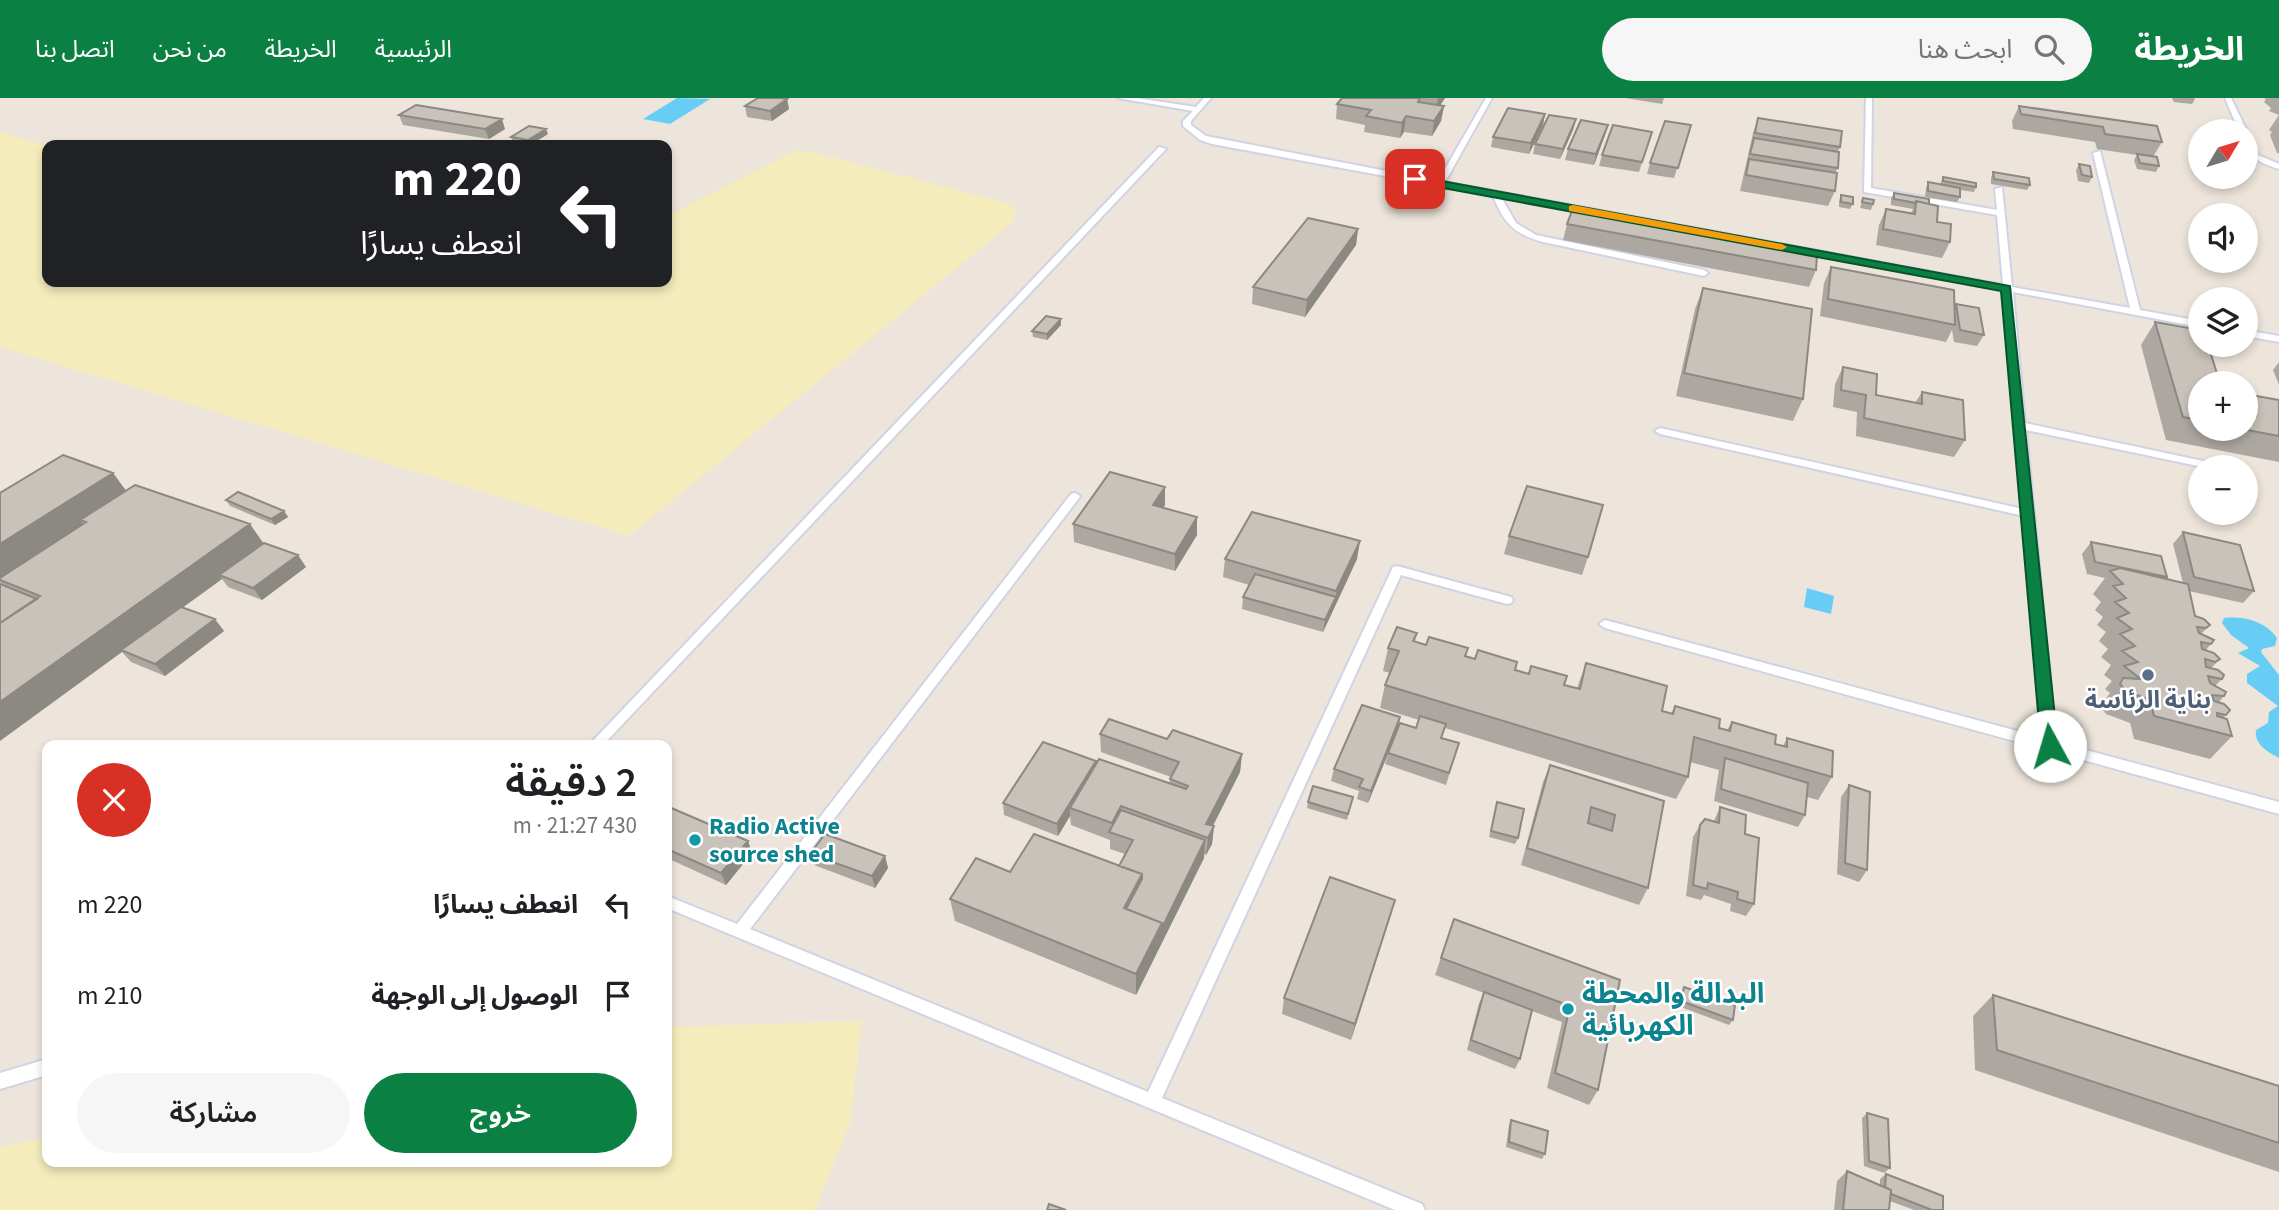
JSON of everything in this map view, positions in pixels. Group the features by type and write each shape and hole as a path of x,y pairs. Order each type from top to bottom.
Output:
{"lane":[{"path":"1121,98 1197,109"},
{"path":"1208,98 1187,121 1186,126 1214,142 2188,322"},
{"path":"1440,184 1489,98"},
{"path":"1869,98 1867,190 2001,213"},
{"path":"2228,98 2238,119"},
{"path":"600,740 1162,149"},
{"path":"2097,153 2136,313"},
{"path":"2258,157 2279,167"},
{"path":"1999,189 2006,289 2050,746"},
{"path":"1496,194 1506,219 1522,233 1543,240 1704,273"},
{"path":"2258,335 2279,339"},
{"path":"2019,425 2188,461"},
{"path":"1660,431 2028,514"},
{"path":"739,932 1075,496"},
{"path":"1152,1101 1397,570 1507,600"},
{"path":"1605,624 2279,808"},
{"path":"672,904 1405,1208"},
{"path":"0,1081 42,1068"}],"sand":[{"path":"0,132 42,145 42,287 672,287 672,213 795,151 811,152 1008,203 1016,211 1014,221 629,536 0,347"},
{"path":"862,1021 850,1123 815,1210 0,1210 0,1147 42,1138 42,1167 672,1167 672,1027"}],"water":[{"path":"677,98 710,99 670,124 643,119"},
{"path":"1807,588 1834,596 1831,614 1804,607"},
{"path":"2224,618 2253,621 2266,627 2277,638 2275,646 2262,649 2261,652 2279,675 2279,758 2263,747 2256,735 2256,730 2268,723 2269,712 2278,706 2247,683 2247,674 2260,666 2238,653 2249,648 2231,635 2222,623"}],"building":[{"path":"758,98 787,99 770,111 745,106"},
{"path":"1342,98 1420,98 1418,102 1444,106 1434,121 1406,116 1402,123 1366,116 1371,110 1337,104"},
{"path":"416,105 502,119 485,129 399,115"},
{"path":"2019,106 2157,126 2162,142 2105,134 2103,127 2021,114"},
{"path":"1508,108 1545,114 1531,143 1493,137"},
{"path":"1549,115 1576,119 1563,149 1535,144"},
{"path":"1758,118 1842,131 1840,147 1755,133"},
{"path":"1581,120 1608,125 1596,154 1568,149"},
{"path":"1665,121 1691,125 1678,168 1650,163"},
{"path":"1613,125 1652,132 1642,162 1602,155"},
{"path":"529,126 546,129 528,140 511,137"},
{"path":"1754,138 1839,152 1838,168 1750,154"},
{"path":"2137,154 2157,157 2159,166 2140,163"},
{"path":"1749,159 1837,173 1835,191 1746,175"},
{"path":"2079,164 2090,166 2092,177 2082,175"},
{"path":"1993,172 2029,178 2030,185 1994,179"},
{"path":"1943,177 1976,183 1976,187 1943,181"},
{"path":"1928,182 1960,188 1960,197 1928,191"},
{"path":"1894,193 1929,199 1929,204 1894,199"},
{"path":"1841,195 1853,197 1853,204 1841,202"},
{"path":"1863,198 1874,200 1873,204 1862,202"},
{"path":"1916,201 1938,206 1937,222 1951,224 1950,242 1883,229 1886,209 1915,214"},
{"path":"1572,211 1817,255 1816,270 1567,224"},
{"path":"1308,218 1358,229 1307,300 1253,287"},
{"path":"1831,267 1954,290 1955,325 1828,299"},
{"path":"1703,288 1812,309 1803,399 1684,373"},
{"path":"1956,304 1979,308 1984,335 1960,330"},
{"path":"1046,316 1061,319 1047,334 1032,331"},
{"path":"2155,322 2188,328 2188,357 2212,357 2216,371 2188,371 2188,418 2183,417"},
{"path":"1843,367 1877,374 1876,395 1922,404 1922,392 1963,400 1965,440 1864,418 1866,395 1841,390"},
{"path":"2258,396 2279,400 2279,436 2258,432"},
{"path":"63,455 113,473 0,544 0,493"},
{"path":"1110,472 1165,487 1153,505 1197,517 1175,554 1073,524"},
{"path":"135,485 250,524 0,702 0,623 40,596 0,578 86,522 80,520"},
{"path":"1527,486 1603,505 1588,557 1509,536"},
{"path":"238,492 284,511 271,519 226,500"},
{"path":"1252,512 1360,541 1336,591 1225,559"},
{"path":"2183,532 2240,545 2254,591 2194,577"},
{"path":"2091,542 2161,556 2167,577 2095,562"},
{"path":"264,543 298,555 253,588 219,575"},
{"path":"2120,568 2188,584 2195,616 2210,625 2206,628 2197,627 2199,633 2214,640 2211,644 2201,642 2202,649 2214,653 2220,659 2215,662 2205,659 2206,667 2218,670 2224,675 2222,679 2208,676 2210,683 2226,692 2224,696 2212,695 2214,701 2224,704 2230,710 2226,715 2217,713 2217,716 2227,719 2232,736 2154,716 2150,700 2126,691 2120,684 2123,678 2141,679 2124,666 2138,662 2122,651 2135,646 2120,634 2132,629 2117,618 2129,613 2115,602 2126,598 2113,586 2123,584 2110,571"},
{"path":"1255,574 1336,597 1325,620 1243,597"},
{"path":"0,584 37,599 0,623"},
{"path":"181,607 215,619 155,664 121,650"},
{"path":"1397,627 1417,633 1413,641 1426,645 1429,637 1468,648 1465,656 1475,659 1478,650 1517,662 1515,670 1529,674 1531,666 1567,676 1564,685 1580,689 1586,663 1667,686 1662,711 1673,714 1675,706 1720,719 1719,728 1730,731 1732,722 1776,735 1775,744 1787,747 1787,738 1833,751 1832,777 1694,737 1688,777 1385,685 1399,651 1388,648"},
{"path":"1362,705 1400,717 1371,791 1359,787 1363,779 1334,769"},
{"path":"1420,716 1446,724 1441,738 1459,743 1449,773 1388,753 1400,723 1416,728"},
{"path":"1109,719 1167,739 1173,730 1242,754 1206,824 1214,826 1208,838 1121,806 1112,823 1070,808 1099,759 1186,789 1188,786 1170,779 1179,762 1100,734"},
{"path":"1043,742 1096,761 1057,824 1003,803"},
{"path":"1725,758 1808,783 1805,815 1721,789"},
{"path":"1550,765 1664,801 1648,888 1527,848","holes":["1591,807 1615,815 1612,831 1588,823"]},
{"path":"1849,785 1870,792 1867,870 1845,863"},
{"path":"1313,786 1353,797 1348,814 1308,802"},
{"path":"1497,802 1524,809 1518,838 1491,831"},
{"path":"1720,807 1746,815 1745,834 1759,838 1754,904 1737,899 1738,892 1708,883 1707,889 1693,885 1700,825 1705,819 1719,823"},
{"name":"Radio Active source shed","path":"672,808 748,841 721,873 672,851"},
{"path":"1121,810 1205,840 1162,928 1162,923 1126,909 1142,874 1119,866 1133,840 1109,832"},
{"path":"825,834 885,856 872,876 810,854"},
{"path":"1034,834 1142,874 1124,908 1162,923 1136,974 950,899 976,858 1010,872"},
{"path":"1330,877 1395,900 1355,1024 1284,998"},
{"name":"البدالة والمحطة الكهربائية","path":"1454,919 1620,980 1598,1090 1555,1073 1570,1006 1441,958"},
{"path":"1684,987 1735,1005 1733,1020 1681,1001"},
{"path":"1484,992 1532,1010 1520,1059 1471,1040"},
{"path":"1993,995 2279,1086 2279,1143 1997,1050"},
{"path":"1867,1113 1888,1119 1890,1168 1869,1161"},
{"path":"1511,1120 1548,1131 1545,1154 1509,1142"},
{"path":"1847,1171 1891,1190 1889,1210 1843,1210"},
{"path":"1886,1174 1943,1196 1943,1210 1932,1210 1891,1194 1891,1190 1885,1187"},
{"path":"1049,1204 1066,1210 1047,1210"}],"slow traffic":[{"path":"1573,209 1782,247"}],"place":[{"name":"بناية الرئاسة","path":"2148,675"},
{"name":"Radio Active source shed","path":"695,840"},
{"name":"البدالة والمحطة الكهربائية","path":"1568,1009"}],"route":[{"path":"1415,179 2006,289 2050,746"}]}
